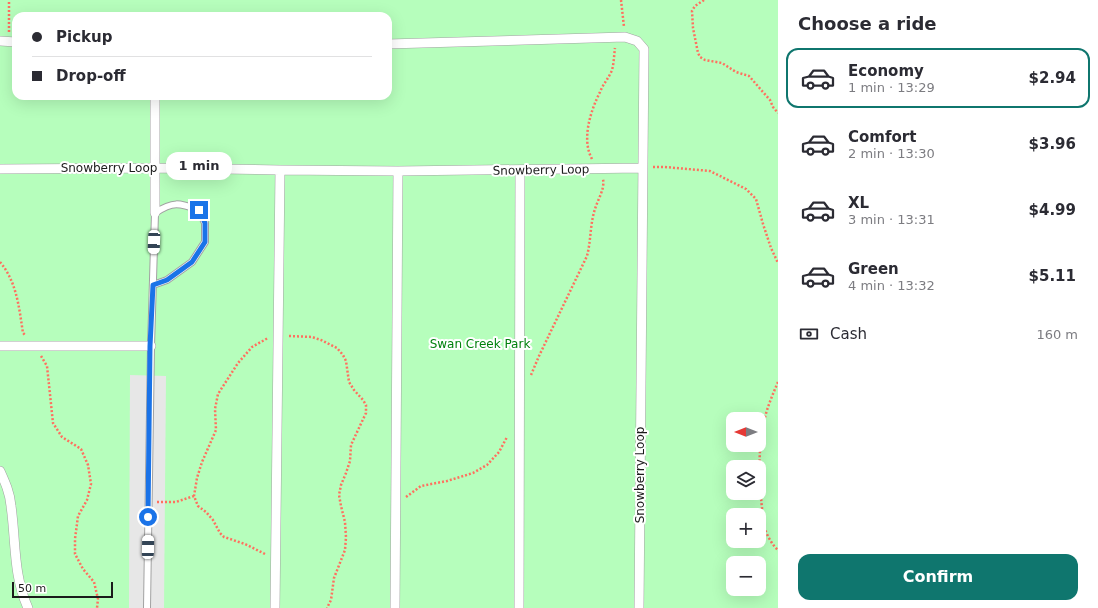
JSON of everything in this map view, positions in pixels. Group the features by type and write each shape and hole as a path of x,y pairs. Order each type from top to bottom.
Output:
{"street":[{"path":"392,44 615,37 625,37 637,41 644,49 642,168"},
{"path":"155,100 155,213"},
{"name":"Snowberry Loop","path":"0,169 155,168 398,171 642,168 639,608"},
{"path":"275,608 280,170"},
{"path":"519,608 520,170"},
{"path":"395,608 398,171"},
{"path":"0,346 150,346"},
{"path":"0,471 6,485 11,504 17,574 22,596 28,608"}],"lane":[{"path":"147,608 150,346 155,213 165,206 174,204 199,210 205,223 205,242 192,262 167,280 153,285"}],"path":[{"path":"8,42 9,0"},
{"path":"621,0 625,37"},
{"path":"704,0 695,6 692,11 698,53 700,57 705,60 722,63 736,72 749,76 770,100 778,113"},
{"path":"530,377 587,256 594,210 603,188 604,180 589,153 587,139 589,123 592,110 600,91 612,69 615,37"},
{"path":"642,168 665,167 710,171 746,189 756,199 771,248 778,263"},
{"path":"0,262 13,282 19,306 23,333 35,346 47,366 53,423 62,437 81,449 88,465 91,484 87,500 78,516 75,539 76,554 83,569 94,582 98,600 97,608"},
{"path":"268,556 245,544 224,537 220,533 213,520 198,506 194,496 197,478 202,462 216,430 215,409 218,394 238,363 252,347 267,338 285,335 312,337 337,348 343,355 346,361 349,382 366,405 366,413 351,444 350,461 339,495 340,506 345,522 345,550 334,578 331,600 327,608"},
{"path":"778,382 771,399 764,425 760,452 760,492 764,525 774,547 778,550"},
{"path":"396,504 421,486 447,481 473,473 487,464 499,452 509,434"},
{"path":"148,501 176,502 194,496"}],"green space":[{"name":"Swan Creek Park","path":"0,0 778,0 778,608 0,608"}],"shaded area":[{"path":"130,375 166,376 164,608 129,608"}],"route":[{"path":"148,517 150,346 153,285 167,280 192,262 205,242 205,223 199,210"}]}
